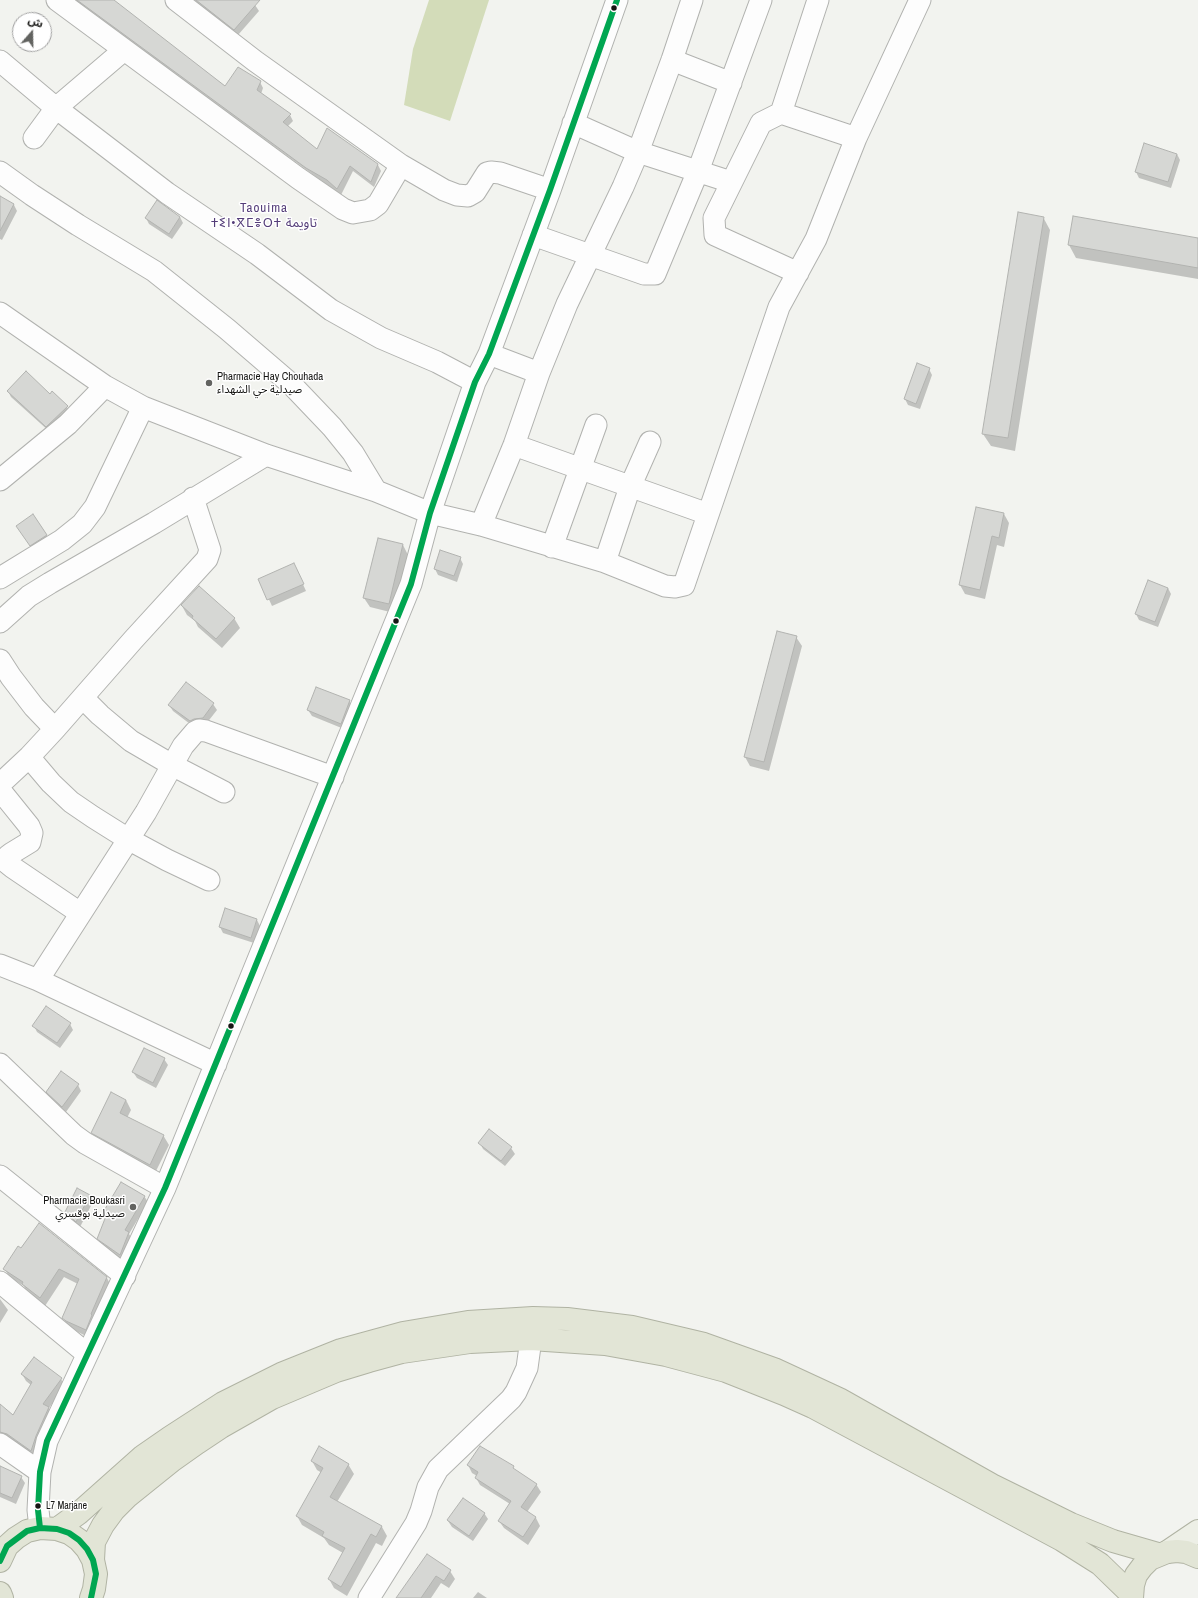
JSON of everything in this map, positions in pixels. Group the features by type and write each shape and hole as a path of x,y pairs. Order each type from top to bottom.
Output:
{"highway":[{"path":"0,1561 7,1546 16,1538 27,1531 48,1528 78,1513 143,1456 174,1434 223,1403 281,1374 341,1350 403,1333 435,1326 468,1322 534,1318 566,1319 632,1327 704,1344 774,1369 841,1400 992,1485 1071,1524 1113,1542 1163,1553 1186,1552 1198,1557"},
{"path":"95,1595 96,1574 93,1560 94,1542 114,1510 127,1497 173,1460 221,1427 272,1398 336,1371 369,1361 402,1352 470,1342 531,1339 605,1344 666,1355 726,1371 784,1394 812,1407 1062,1540 1100,1564 1132,1596"},
{"path":"48,1528 68,1533 79,1540 87,1549 93,1560"},
{"path":"1132,1596 1136,1575 1142,1566 1150,1559 1163,1553"},
{"path":"0,1594 2,1598"}],"main road":[{"path":"1163,1553 1180,1544 1198,1531"}],"street":[{"path":"57,0 298,178 343,209 353,213 370,210 378,204 401,165"},
{"path":"176,0 255,62 401,165 444,190 457,195 468,196 475,192 487,173 491,172 500,173 550,190"},
{"path":"48,1528 38,1491 40,1472 47,1441 165,1188 411,584 430,513 475,382 488,354 550,190 617,0"},
{"path":"481,525 514,445 539,373 567,304 638,152 672,60 692,0"},
{"path":"533,235 644,274 654,274 698,171 761,0"},
{"path":"781,114 818,0"},
{"path":"0,313 105,386 143,407 266,455 376,491 430,513 481,525 605,562 665,586 675,587 684,585 779,307 816,239 856,138 920,0"},
{"path":"34,138 56,108 124,50"},
{"path":"672,60 731,83"},
{"path":"0,61 56,108 167,192 257,254 331,310 380,338 437,362 475,382"},
{"path":"798,273 715,235 714,218 761,123 781,114 856,138"},
{"path":"573,123 638,152 731,182"},
{"path":"0,172 38,199 154,271 227,329 290,384 332,427 353,453 376,491"},
{"path":"488,354 539,373"},
{"path":"0,480 68,424 105,386"},
{"path":"15,608 0,578 62,540 82,524 95,507 143,407"},
{"path":"552,547 596,425"},
{"path":"605,562 630,487 650,442"},
{"path":"514,445 708,514"},
{"path":"0,622 29,596 50,582 154,523 266,455"},
{"path":"0,784 56,729 133,640 207,559 210,550 193,498"},
{"path":"0,660 34,707 56,729"},
{"path":"83,698 131,741 172,765 224,792"},
{"path":"38,980 146,812 190,736 199,730 206,731 333,777"},
{"path":"29,757 51,783 71,802 128,839 209,880"},
{"path":"0,790 29,826 32,833 30,842 8,856 6,862 80,913"},
{"path":"0,964 38,980 216,1064"},
{"path":"0,1064 84,1143 165,1188"},
{"path":"0,1176 125,1276"},
{"path":"0,1282 87,1354"},
{"path":"369,1598 416,1523 421,1512 428,1487 438,1469 510,1400 516,1392 527,1368 531,1339"},
{"path":"0,1444 40,1472"}],"green space":[{"path":"429,0 489,0 450,121 404,105 413,49"}],"building":[{"path":"77,0 114,0 225,86 238,67 261,81 257,90 291,114 283,122 317,149 327,128 378,164 371,182 350,166 337,189 327,180 306,168"},
{"path":"196,0 260,0 234,30"},
{"path":"1144,143 1177,154 1168,182 1135,172"},
{"path":"0,196 14,204 0,231"},
{"path":"157,200 180,217 169,234 145,218"},
{"path":"1018,212 1044,217 1008,438 982,434"},
{"path":"1073,216 1198,238 1198,268 1068,245"},
{"path":"917,363 930,368 916,404 904,399"},
{"path":"26,371 50,394 52,391 68,406 46,427 7,391"},
{"path":"976,507 1004,513 999,538 992,536 980,590 959,585"},
{"path":"33,514 47,535 30,546 16,526"},
{"path":"378,538 403,544 389,604 363,598"},
{"path":"440,550 461,557 454,576 434,569"},
{"path":"294,563 304,584 267,600 258,579"},
{"path":"1148,580 1168,588 1155,622 1135,614"},
{"path":"199,586 235,618 216,639 192,618 193,616 181,605"},
{"path":"777,631 797,636 764,762 744,757"},
{"path":"186,682 214,703 203,718 190,721 168,705"},
{"path":"316,687 350,700 341,724 307,710"},
{"path":"225,908 257,919 251,938 219,927"},
{"path":"46,1006 71,1023 57,1043 32,1026"},
{"path":"144,1048 165,1058 153,1083 132,1072"},
{"path":"61,1071 79,1084 62,1107 46,1092"},
{"path":"111,1092 126,1100 120,1113 164,1135 150,1165 91,1133"},
{"path":"489,1129 512,1147 501,1161 478,1143"},
{"path":"121,1182 145,1196 125,1230 129,1232 120,1255 97,1239 106,1216 102,1214"},
{"path":"77,1188 90,1195 76,1222 65,1212"},
{"path":"39,1223 107,1277 91,1314 92,1315 86,1330 62,1318 79,1279 59,1269 40,1298 22,1284 23,1282 3,1269 18,1246 21,1248"},
{"path":"34,1357 62,1378 43,1404 49,1407 31,1451 7,1434 0,1432 0,1404 13,1415 32,1382 21,1374"},
{"path":"319,1446 349,1464 330,1497 382,1526 376,1537 371,1534 341,1587 328,1579 345,1548 322,1536 324,1532 296,1516 323,1468 311,1461"},
{"path":"480,1446 514,1466 513,1468 537,1484 521,1507 536,1517 523,1537 498,1521 511,1501 475,1478 478,1472 467,1465"},
{"path":"0,1466 22,1476 12,1498 0,1493"},
{"path":"463,1498 485,1513 469,1536 447,1520"},
{"path":"427,1554 451,1570 444,1581 436,1576 421,1598 396,1598"}],"transit line":[{"path":"40,1528 38,1510 40,1472 47,1441 165,1188 411,584 430,513 475,382 489,354 550,190 617,0"},
{"path":"0,1561 7,1546 27,1531 40,1528 57,1529 69,1533 79,1540 87,1549 93,1560 96,1574 91,1598"}],"place":[{"name":"Pharmacie Hay Chouhada صيدلية حي الشهداء","path":"209,383"},
{"name":"Pharmacie Boukasri صيدلية بوقسري","path":"133,1207"},
{"name":"L7 Marjane","path":"38,1506"}],"district":[{"name":"Taouima ⵜⵉⵏ•ⴳⵎⴻⵔⵜ تاويمة","path":"264,216"}]}
